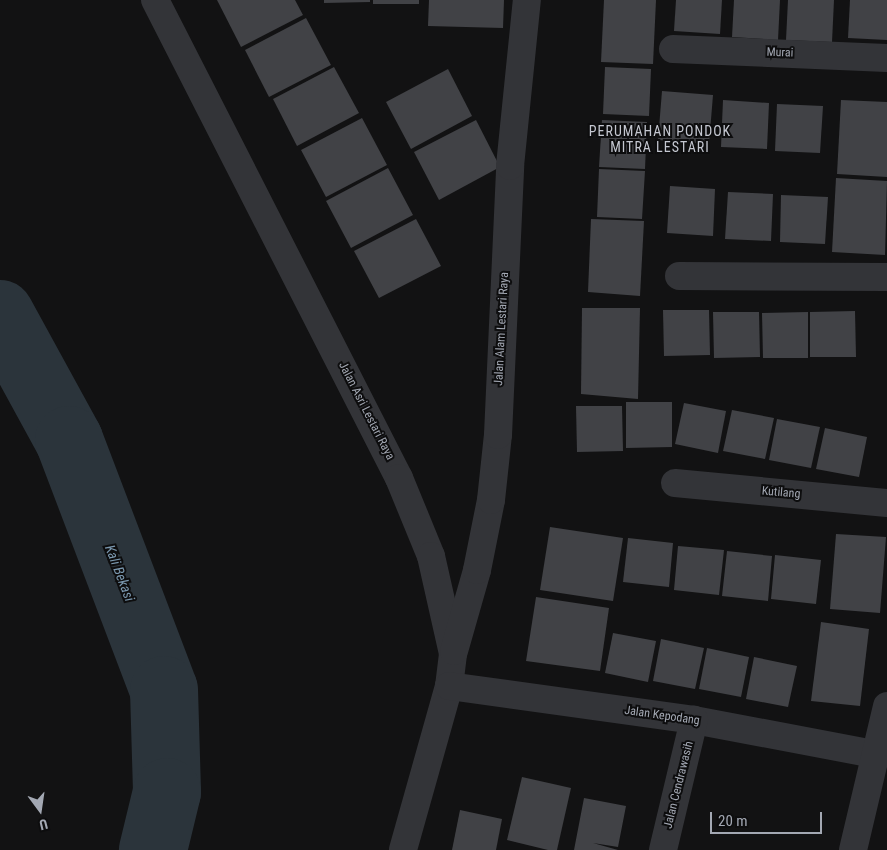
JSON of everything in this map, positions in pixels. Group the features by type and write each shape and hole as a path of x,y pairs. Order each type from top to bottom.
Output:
{"street":[{"name":"Jalan Asri Lestari Raya","path":"155,0 400,478 431,556 453,654 449,686 403,850"},
{"name":"Jalan Alam Lestari Raya","path":"453,654 477,570 491,500 498,435 510,166 527,0"},
{"name":"Murai","path":"673,49 887,58"},
{"path":"679,276 887,277"},
{"name":"Kutilang","path":"675,483 887,503"},
{"name":"Jalan Kepodang","path":"449,686 694,720 874,754"},
{"path":"853,850 874,754 887,706"},
{"name":"Jalan Cendrawasih","path":"663,850 694,720"}],"building":[{"path":"217,0 295,0 303,15 241,47"},
{"path":"324,0 370,0 370,2 324,3"},
{"path":"373,0 419,0 419,4 373,4"},
{"path":"429,0 504,0 503,28 428,26"},
{"path":"604,0 656,0 653,64 601,62"},
{"path":"676,0 722,0 720,34 674,31"},
{"path":"734,0 780,0 778,40 732,37"},
{"path":"788,0 834,0 832,42 786,40"},
{"path":"850,0 887,0 887,40 848,38"},
{"path":"306,18 331,65 269,97 245,50"},
{"path":"334,67 359,113 297,146 273,99"},
{"path":"605,67 651,69 649,116 603,114"},
{"path":"448,69 472,116 411,149 386,102"},
{"path":"662,91 713,95 709,144 658,140"},
{"path":"723,100 769,103 767,149 721,147"},
{"path":"841,100 887,102 887,177 837,174"},
{"path":"777,104 823,106 820,153 775,151"},
{"path":"362,118 387,165 326,197 301,150"},
{"path":"476,120 500,167 439,200 414,152"},
{"path":"602,120 647,122 645,169 599,167"},
{"path":"388,168 413,215 351,248 326,201"},
{"path":"599,169 645,171 642,219 597,217"},
{"path":"836,178 887,181 885,255 832,252"},
{"path":"670,186 715,189 713,236 667,233"},
{"path":"728,192 773,194 771,241 725,239"},
{"path":"781,195 828,197 825,244 780,242"},
{"path":"416,219 441,266 379,298 354,251"},
{"path":"591,219 644,221 640,296 588,292"},
{"path":"582,308 640,308 638,399 581,394"},
{"path":"663,310 709,310 710,355 664,356"},
{"path":"855,311 856,357 810,357 810,312"},
{"path":"713,312 759,312 760,357 714,358"},
{"path":"808,312 808,358 763,358 762,313"},
{"path":"626,402 672,402 672,447 626,448"},
{"path":"684,403 726,411 718,453 675,444"},
{"path":"576,406 622,406 623,451 577,452"},
{"path":"732,410 774,418 765,459 723,451"},
{"path":"777,419 820,427 811,468 769,460"},
{"path":"825,428 867,437 859,477 816,469"},
{"path":"550,527 623,538 613,601 540,590"},
{"path":"836,534 886,537 880,613 830,609"},
{"path":"628,538 673,543 669,587 623,582"},
{"path":"678,546 724,550 719,595 674,590"},
{"path":"727,551 772,556 768,601 722,596"},
{"path":"775,555 821,560 816,604 771,599"},
{"path":"536,597 609,608 600,671 526,661"},
{"path":"821,622 869,629 860,706 811,701"},
{"path":"613,633 656,641 648,682 605,673"},
{"path":"661,639 704,648 695,689 653,681"},
{"path":"707,648 749,657 741,697 699,689"},
{"path":"754,657 797,666 788,707 746,699"},
{"path":"522,777 571,788 557,850 548,850 507,840"},
{"path":"584,798 626,806 618,847 593,843 618,850 574,850"},
{"path":"460,810 502,819 496,850 452,850"}],"waterway":[{"name":"Kali Bekasi","path":"0,314 69,440 164,690 167,792 153,850"}],"district":[{"name":"PERUMAHAN PONDOK MITRA LESTARI","path":"660,140"}]}
